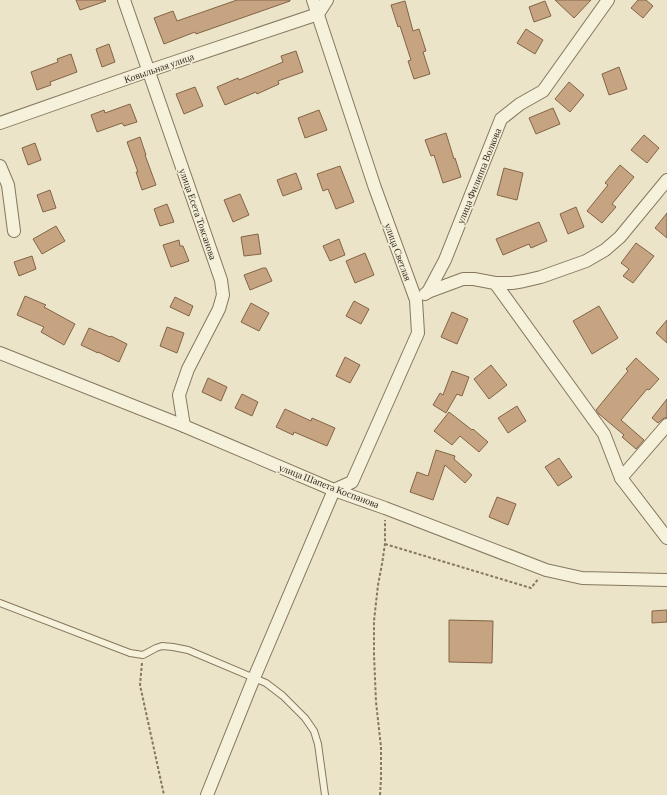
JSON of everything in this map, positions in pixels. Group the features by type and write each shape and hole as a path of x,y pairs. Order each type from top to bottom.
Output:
{"street":[{"name":"улица Есета Токсанова","path":"124,0 221,280 223,295 220,309 188,369 179,395 184,426"},
{"name":"улица Светлая","path":"313,0 375,188 416,300 418,333 352,482 334,490"},
{"path":"318,14 327,0"},
{"name":"улица Филиппа Волкова","path":"428,292 445,260 501,119 520,104 542,91 608,0"},
{"name":"Ковыльная улица","path":"0,123 148,71 318,14"},
{"path":"0,166 8,185 14,230"},
{"path":"416,300 428,292 463,279 474,279 495,283 512,283 541,277 586,261 605,250 620,237 667,180"},
{"path":"495,283 604,434 621,478 667,538"},
{"name":"улица Шапета Коспанова","path":"0,353 184,426 334,490 546,570 582,578 667,580"},
{"path":"621,478 667,425"},
{"path":"208,795 254,678 334,490"}],"lane":[{"path":"0,603 116,649 143,655 162,646 188,650 266,684 283,696 305,718 314,731 318,744 325,795"}],"path":[{"path":"380,795 381,747 376,702 374,621 385,544 385,508"},
{"path":"385,544 530,588 546,570"},
{"path":"143,655 140,685 164,795"}],"building":[{"path":"76,0 105,0 106,1 80,10"},
{"path":"237,0 290,1 196,34 195,32 164,44 154,18 173,11 177,21"},
{"path":"555,0 591,0 574,18"},
{"path":"638,0 646,0 653,6 643,18 631,8"},
{"path":"405,1 413,31 419,29 426,51 423,52 430,74 414,79 408,61 411,60 400,26 398,27 391,5"},
{"path":"545,1 551,16 534,22 529,7"},
{"path":"526,29 543,40 535,54 517,43"},
{"path":"109,44 115,62 102,67 96,49"},
{"path":"296,51 303,72 278,81 279,84 257,94 256,92 225,105 217,87 238,78 239,80 283,62 281,56"},
{"path":"71,54 77,72 50,82 51,85 37,90 31,72 58,62 57,59"},
{"path":"619,67 627,89 609,95 602,74"},
{"path":"569,82 584,95 570,112 555,99"},
{"path":"195,87 203,106 184,114 176,94"},
{"path":"130,104 137,122 124,126 122,123 97,132 91,115 104,110 105,113"},
{"path":"553,108 560,124 536,134 529,118"},
{"path":"319,110 327,130 305,138 298,118"},
{"path":"446,133 461,177 443,183 434,155 431,156 425,140"},
{"path":"644,135 659,148 647,163 631,150"},
{"path":"140,137 156,185 142,190 136,172 138,172 127,142"},
{"path":"35,143 41,160 28,165 22,148"},
{"path":"620,165 634,177 612,204 616,207 602,223 587,211 608,185 605,183"},
{"path":"340,166 354,202 336,209 328,189 323,191 317,174"},
{"path":"504,168 523,173 517,200 497,195"},
{"path":"296,173 302,189 283,196 277,180"},
{"path":"50,190 56,208 43,212 37,195"},
{"path":"240,194 249,215 233,222 224,200"},
{"path":"167,204 174,222 160,226 154,209"},
{"path":"576,207 584,227 568,234 560,214"},
{"path":"667,213 667,238 655,228"},
{"path":"539,222 547,241 531,248 529,244 503,255 496,239"},
{"path":"56,226 65,241 42,254 33,239"},
{"path":"258,234 261,254 244,256 241,237"},
{"path":"339,239 345,255 330,261 323,246"},
{"path":"179,240 180,246 183,246 189,261 171,267 163,245"},
{"path":"636,243 654,256 633,283 623,276 629,269 621,263"},
{"path":"365,253 374,275 355,283 346,261"},
{"path":"32,256 36,269 19,276 14,262"},
{"path":"266,268 272,281 250,290 244,275"},
{"path":"25,296 46,305 44,307 75,324 64,345 41,332 44,327 17,315"},
{"path":"175,297 193,306 189,316 170,307"},
{"path":"354,301 369,309 361,324 346,316"},
{"path":"251,303 269,313 259,331 241,322"},
{"path":"599,306 618,338 592,354 573,321"},
{"path":"452,312 468,319 457,344 441,337"},
{"path":"667,320 667,343 656,333"},
{"path":"167,327 184,333 177,353 160,346"},
{"path":"89,328 127,344 119,362 81,345"},
{"path":"345,357 360,365 350,383 336,376"},
{"path":"636,358 659,379 649,390 647,389 621,420 644,440 636,449 622,437 624,435 596,410 628,371 626,369"},
{"path":"491,365 507,385 489,399 474,379"},
{"path":"452,371 469,377 462,396 457,394 446,413 433,405 440,393 443,395"},
{"path":"208,378 227,387 221,401 202,392"},
{"path":"242,394 258,402 252,416 235,408"},
{"path":"667,399 667,418 664,418 658,423 652,418"},
{"path":"517,406 526,421 508,433 498,418"},
{"path":"285,409 311,421 312,418 335,428 327,446 294,432 293,435 276,427"},
{"path":"449,412 488,442 479,452 460,436 452,445 434,431"},
{"path":"436,450 455,456 454,459 472,475 465,483 445,465 433,500 410,492 417,472 428,476"},
{"path":"559,458 572,477 558,486 545,467"},
{"path":"497,497 516,504 508,525 489,517"},
{"path":"667,610 667,622 652,623 652,611"},
{"path":"449,620 493,621 492,663 449,662"}]}
